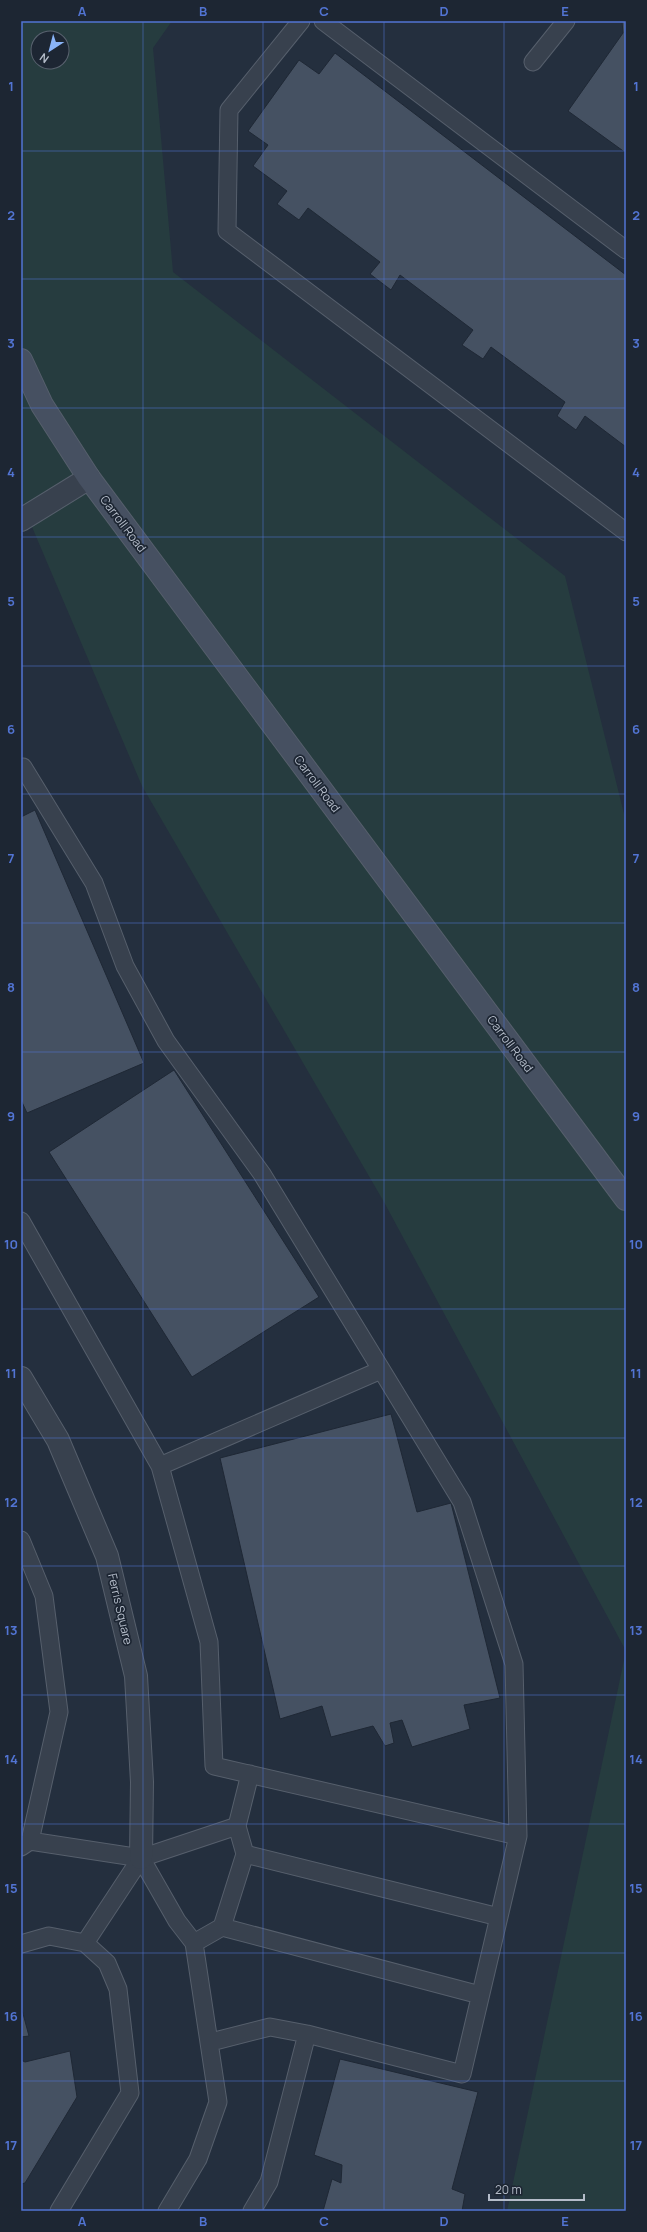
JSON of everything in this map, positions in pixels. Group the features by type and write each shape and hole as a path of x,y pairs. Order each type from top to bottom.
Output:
{"main road":[{"name":"Carroll Road","path":"21,360 42,405 89,478 626,1199"}],"street":[{"path":"21,520 89,478"},
{"name":"Ferris Square","path":"21,1378 58,1440 107,1556 136,1676 142,1782 141,1858"}],"lane":[{"path":"301,21 229,110 227,231 626,532"},
{"path":"323,21 626,250"},
{"path":"533,62 566,21"},
{"path":"21,768 23,767 94,883 125,966 166,1041 262,1174 462,1502 514,1664 518,1836 462,2074 307,2034 270,2027 211,2042"},
{"path":"21,1221 160,1466 209,1642 214,1766 518,1836"},
{"path":"160,1466 381,1370"},
{"path":"21,1540 44,1596 59,1712 26,1844 141,1858 237,1826"},
{"path":"194,1943 222,1927 245,1854 237,1826 250,1774"},
{"path":"245,1854 499,1917"},
{"path":"85,1943 141,1858"},
{"path":"141,1858 177,1921 194,1943 211,2042 218,2102 198,2159 167,2211"},
{"path":"222,1927 480,1995"},
{"path":"21,1944 49,1936 85,1943 107,1963 118,1989 130,2094 59,2211"},
{"path":"252,2211 269,2182 307,2034"}],"green space":[{"path":"21,21 172,21 153,48 173,272 565,576 626,822 626,1651 384,1202 142,786 21,501"},
{"path":"626,1651 626,2211 507,2211"}],"building":[{"path":"622,21 626,21 626,153 568,111 623,33"},
{"path":"335,53 626,275 626,447 585,416 576,430 557,416 565,402 491,347 483,359 462,345 473,330 400,275 391,290 370,274 380,262 308,208 299,220 277,204 287,191 253,166 268,145 248,131 299,60 319,74"},
{"path":"35,810 144,1063 27,1113 21,1100 21,817"},
{"path":"174,1070 319,1297 192,1377 49,1152"},
{"path":"391,1414 417,1512 451,1503 500,1698 464,1705 470,1729 412,1747 402,1720 390,1723 394,1743 385,1746 373,1726 331,1737 322,1706 280,1719 220,1458"},
{"path":"21,2006 29,2036 21,2037"},
{"path":"70,2051 77,2097 25,2183 21,2184 21,2060 25,2062"},
{"path":"340,2059 478,2092 452,2189 465,2194 462,2211 323,2211 332,2179 341,2183 342,2165 314,2155"}]}
